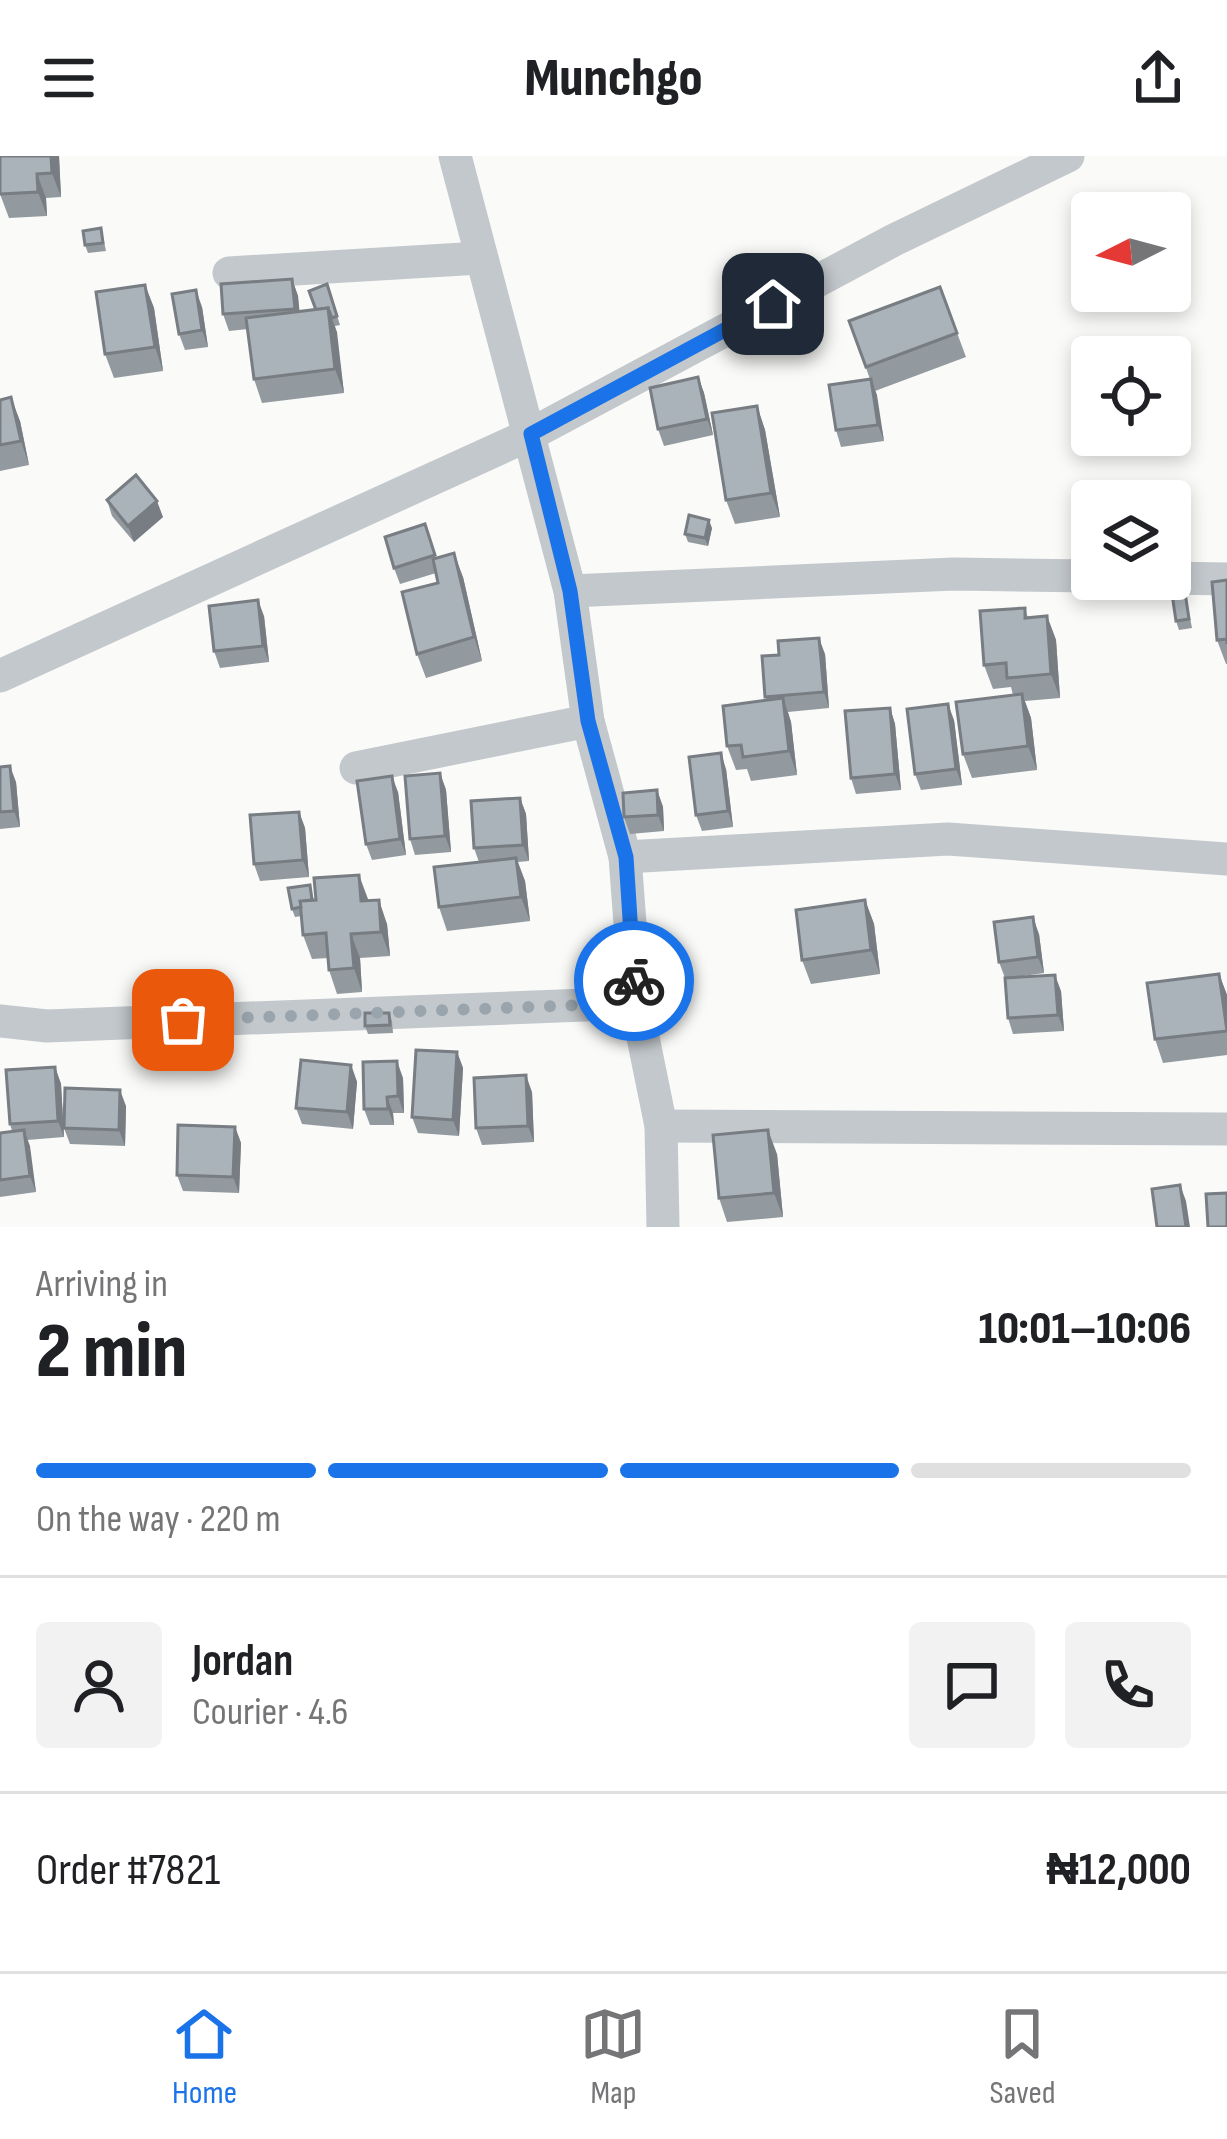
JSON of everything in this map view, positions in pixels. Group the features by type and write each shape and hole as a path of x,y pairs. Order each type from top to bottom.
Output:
{"street":[{"path":"455,156 570,591 588,721 626,857 636,1003 661,1126 663,1227"},
{"path":"0,676 531,434 894,240 1068,156"},
{"path":"229,273 480,258"},
{"path":"570,591 954,574 1071,576"},
{"path":"1191,578 1227,579"},
{"path":"356,768 588,721"},
{"path":"626,857 948,839 1227,859"},
{"path":"0,1021 47,1025 636,1003"},
{"path":"661,1126 1227,1129"}],"building":[{"path":"0,156 51,156 52,173 37,174 38,192 0,194"},
{"path":"101,228 103,243 85,245 83,231"},
{"path":"292,279 295,309 223,314 221,284"},
{"path":"327,284 337,316 332,318 328,308 316,310 309,291"},
{"path":"145,285 155,347 105,354 96,292"},
{"path":"940,287 957,333 866,367 849,321"},
{"path":"196,290 202,330 179,334 172,294"},
{"path":"328,308 335,369 254,379 246,318"},
{"path":"698,377 707,419 658,429 650,388"},
{"path":"871,379 878,425 836,430 829,385"},
{"path":"11,397 21,441 0,445 0,400"},
{"path":"757,406 771,493 726,500 712,413"},
{"path":"136,475 157,501 128,526 107,500"},
{"path":"689,515 709,520 705,538 685,534"},
{"path":"425,524 435,555 394,568 385,537"},
{"path":"454,553 474,637 417,654 402,592 438,583 433,559"},
{"path":"1227,580 1227,639 1217,640 1212,582"},
{"path":"258,600 263,646 214,651 209,606"},
{"path":"1173,600 1186,600 1189,619 1176,621"},
{"path":"1025,608 1025,618 1047,616 1051,674 1007,678 1006,663 984,665 980,611"},
{"path":"819,638 824,692 765,697 762,656 779,655 778,641"},
{"path":"1022,694 1028,746 963,754 956,702"},
{"path":"783,698 789,751 743,757 741,745 727,746 723,706"},
{"path":"948,704 956,769 915,774 907,709"},
{"path":"890,708 895,774 851,778 845,711"},
{"path":"721,753 728,811 696,815 689,757"},
{"path":"10,766 14,811 0,812 0,767"},
{"path":"440,773 445,836 410,839 405,776"},
{"path":"392,776 400,839 366,844 357,781"},
{"path":"657,790 658,815 624,817 623,793"},
{"path":"520,798 523,845 474,848 471,801"},
{"path":"299,812 303,860 254,864 250,815"},
{"path":"516,858 521,897 439,907 434,867"},
{"path":"359,875 361,901 379,900 381,932 351,934 354,968 329,970 326,933 303,935 300,901 316,900 314,878"},
{"path":"310,885 312,900 300,901 301,907 292,909 288,888"},
{"path":"865,900 871,950 802,960 796,910"},
{"path":"1033,917 1038,957 999,962 994,922"},
{"path":"1219,974 1227,1031 1155,1039 1147,983"},
{"path":"1055,975 1058,1015 1008,1018 1005,978"},
{"path":"365,1013 389,1013 390,1025 365,1026"},
{"path":"416,1050 457,1052 453,1120 412,1117"},
{"path":"301,1060 351,1065 347,1112 296,1108"},
{"path":"397,1061 398,1096 387,1097 388,1109 364,1109 363,1062"},
{"path":"55,1067 58,1121 10,1124 6,1070"},
{"path":"526,1075 528,1126 476,1128 474,1078"},
{"path":"65,1088 120,1090 119,1130 64,1128"},
{"path":"178,1125 235,1127 233,1177 177,1175"},
{"path":"24,1130 30,1176 0,1180 0,1133"},
{"path":"768,1130 774,1193 719,1198 713,1135"},
{"path":"1180,1185 1186,1227 1157,1227 1152,1189"},
{"path":"1227,1193 1227,1227 1208,1227 1206,1194"}],"way so far":[{"path":"183,1020 636,1003 634,981"}],"route":[{"path":"634,981 626,857 588,721 570,591 531,434 773,304"}]}
